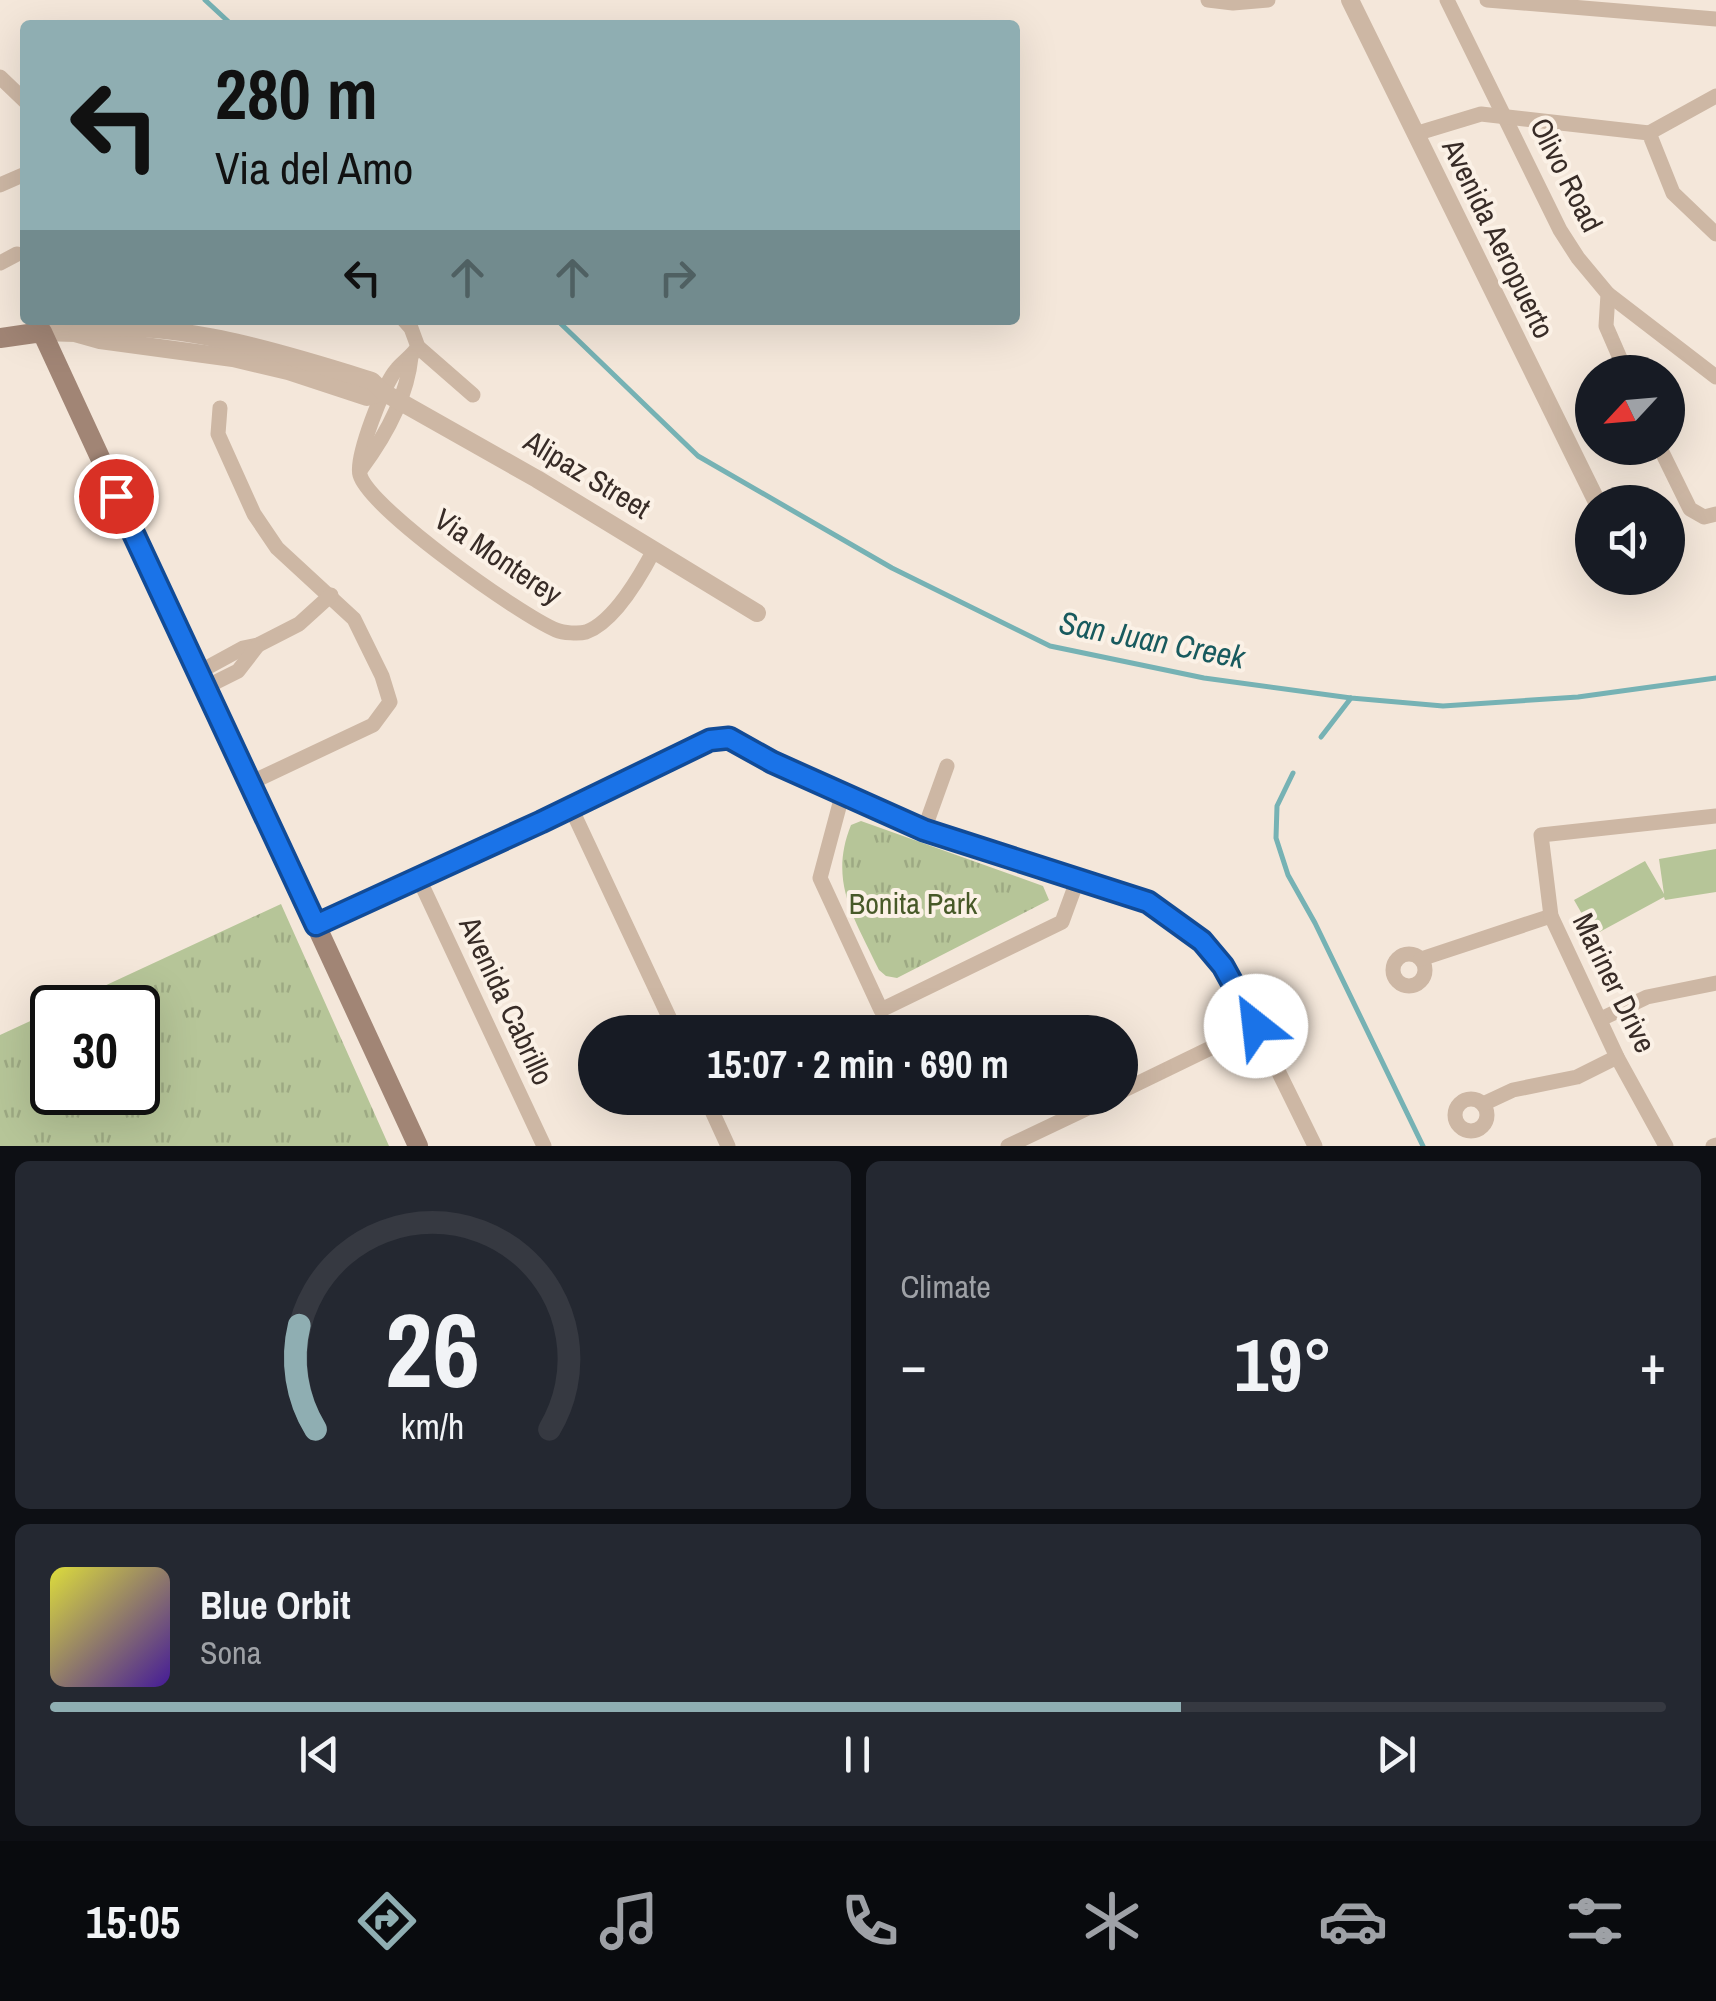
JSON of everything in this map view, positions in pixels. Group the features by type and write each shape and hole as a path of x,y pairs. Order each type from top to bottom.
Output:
{"main road":[{"name":"Alipaz Street","path":"0,338 42,332"},
{"path":"42,332 418,1146"}],"street":[{"path":"1208,0 1268,0"},
{"name":"Avenida Aeropuerto","path":"1350,0 1589,485"},
{"name":"Olivo Road","path":"1447,0 1560,230 1578,258 1608,294 1716,377"},
{"path":"1487,0 1716,19"},
{"path":"0,77 20,96"},
{"path":"1415,134 1481,114 1649,133 1716,96"},
{"path":"1649,133 1673,193 1716,234"},
{"path":"0,263 16,254"},
{"path":"1608,294 1606,326 1619,355"},
{"path":"409,325 414,352 473,394"},
{"name":"Alipaz Street","path":"77,333 101,327 160,326 277,351 372,382 757,613"},
{"name":"Alipaz Street","path":"42,332 77,333 100,340 234,358 367,397 391,396"},
{"name":"Via Monterey","path":"414,352 396,370 391,396 364,437 358,472 368,491 397,521 486,588 559,632 586,632 611,614 639,578 654,550"},
{"path":"220,408 218,434 254,514 277,548 354,619 382,676 390,702 373,724 250,784"},
{"path":"1668,465 1684,500 1696,515 1716,514"},
{"path":"202,679 243,648 258,646 299,624 331,595"},
{"path":"316,925 710,740 729,738 772,762 924,830 1148,902 1202,941 1223,966 1315,1146"},
{"path":"924,830 947,766"},
{"path":"844,792 820,878 881,1010 1062,922 1078,881"},
{"path":"571,808 668,1015"},
{"name":"Mariner Drive","path":"1666,1146 1550,916 1541,835 1716,816"},
{"name":"Avenida Cabrillo","path":"419,879 544,1146"},
{"path":"1421,959 1550,916"},
{"path":"1601,1019 1648,996 1716,983"},
{"path":"1138,1083 1256,1026"},
{"path":"1483,1104 1513,1090 1577,1077 1618,1057"},
{"path":"714,1115 728,1146"},
{"path":"1008,1146 1073,1115"}],"green space":[{"name":"Bonita Park","path":"861,821 1043,886 1049,900 897,978 886,976 861,934 843,882 842,865 851,825"},
{"path":"1716,849 1716,892 1665,900 1664,897 1594,935 1574,900 1645,861 1664,894 1659,859"},
{"path":"281,904 389,1146 0,1146 0,1035 30,1021 30,1115 160,1115 160,985 106,985"}],"waterway":[{"name":"San Juan Creek","path":"205,0 227,20"},
{"name":"San Juan Creek","path":"562,325 698,456 892,568 1050,646 1204,678 1443,706 1578,697 1716,678"},
{"path":"1321,737 1351,698"},
{"path":"1293,773 1277,806 1276,838 1288,875 1423,1146"}],"route":[{"path":"116,496 316,925 710,740 729,738 772,762 924,830 1148,902 1202,941 1223,966 1256,1026"}]}
